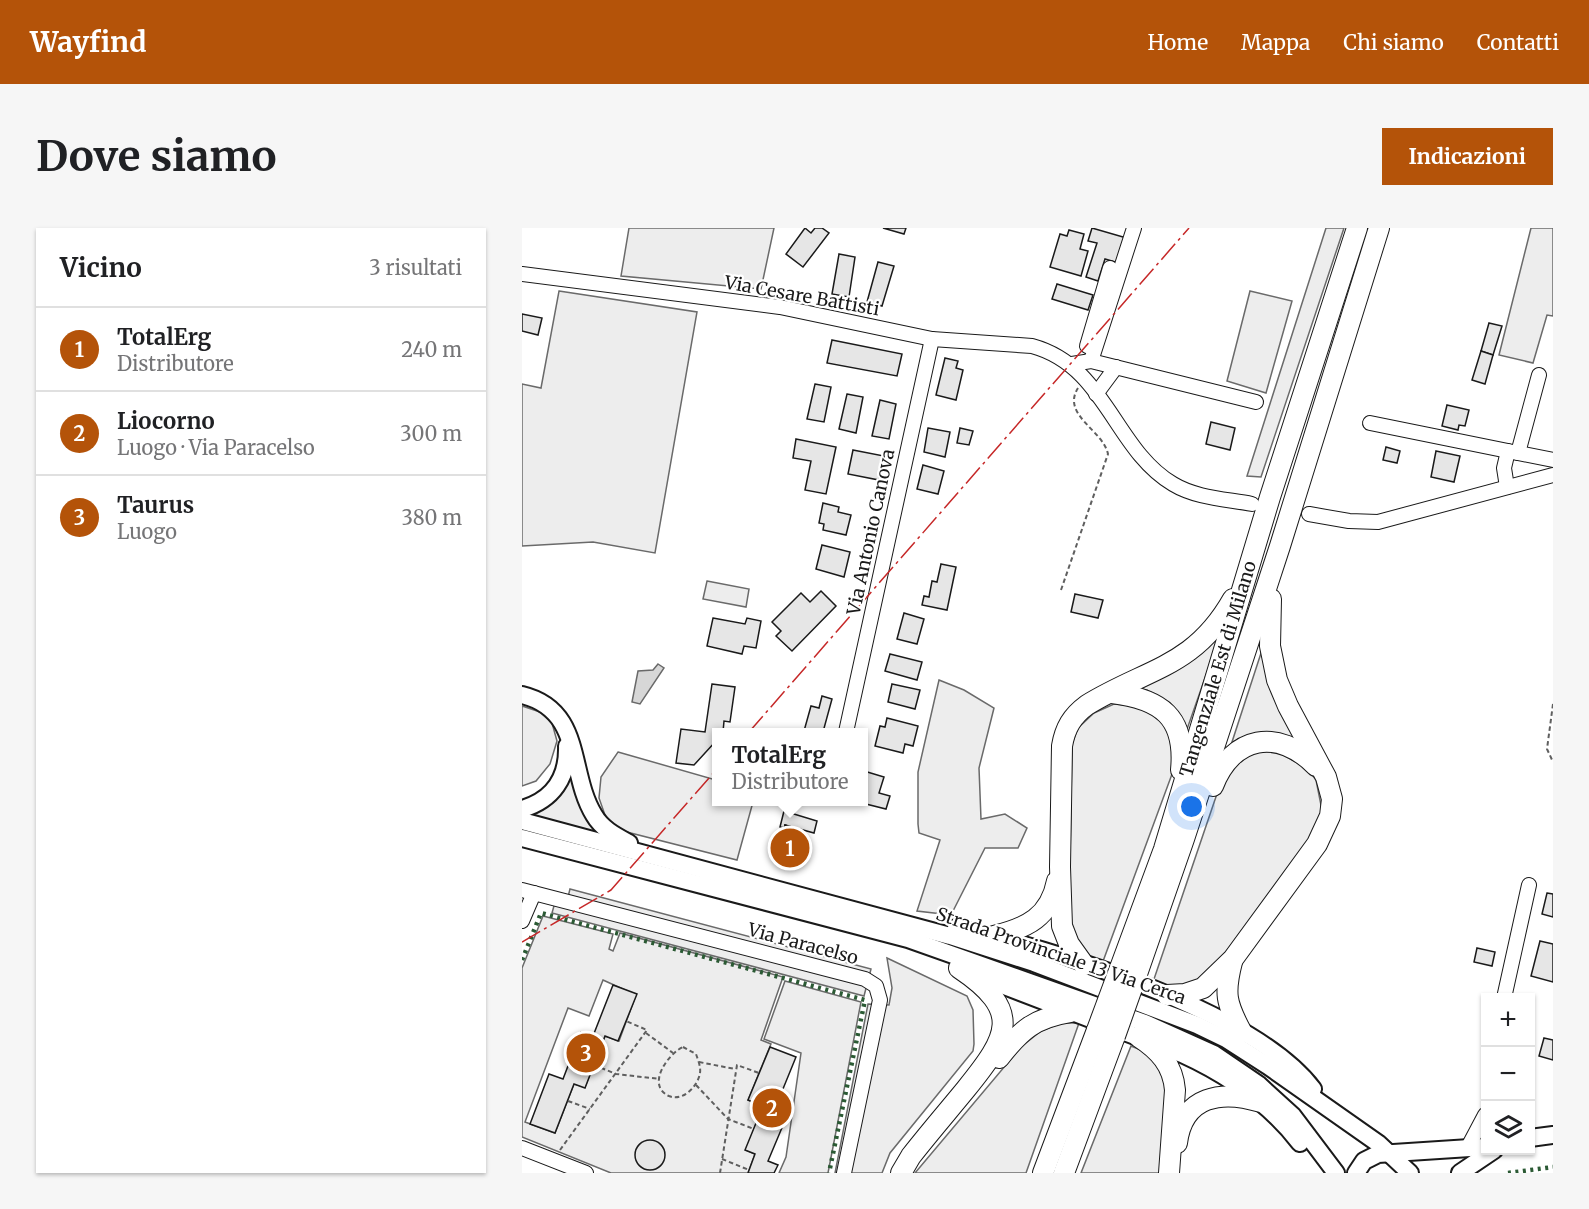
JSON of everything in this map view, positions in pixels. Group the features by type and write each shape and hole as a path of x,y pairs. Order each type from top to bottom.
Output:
{"highway":[{"name":"Tangenziale Est di Milano","path":"1129,971 1261,501 1357,228"},
{"name":"Tangenziale Est di Milano","path":"1042,1173 1106,1033 1184,839 1280,546 1379,228"},
{"path":"1084,965 1063,930 1060,867 1062,746 1066,730 1082,708 1176,662 1225,613 1237,592 1261,501"},
{"path":"1167,995 1185,994 1203,988 1233,959 1317,844 1326,826 1332,799 1326,777 1288,706 1274,668 1269,615 1280,546"},
{"path":"1112,693 1141,698 1156,704 1172,719 1180,738 1183,750 1180,776 1164,849"},
{"path":"1184,839 1198,824 1223,763 1245,747 1264,742 1292,746 1304,754 1326,777"},
{"path":"994,936 1023,928 1040,917 1052,900 1060,867"},
{"path":"1233,959 1226,996 1241,1032"},
{"path":"901,1173 911,1156 991,1058 1002,1036 1003,1022 997,1002 988,988 959,968"},
{"path":"908,1173 1018,1035 1043,1018 1071,1012"},
{"name":"Tangenziale Est di Milano","path":"1068,1169 1106,1033"},
{"path":"1139,1037 1160,1052 1174,1081 1169,1173"},
{"path":"1175,1173 1180,1128 1197,1107 1213,1097 1227,1095 1261,1102"}],"main road":[{"path":"522,695 540,701 557,714 566,730 594,815 612,834 654,857"},
{"path":"522,809 550,794 561,781 567,759 566,730"},
{"name":"Strada Provinciale 13 Via Cerca","path":"522,822 866,913 1034,963 1197,1025 1249,1053 1389,1152 1410,1173"},
{"name":"Strada Provinciale 13 Via Cerca","path":"522,838 908,939 1084,1000 1204,1049 1247,1075 1277,1100 1336,1173"},
{"path":"522,845 568,851"},
{"path":"866,913 994,936 1167,995 1241,1032 1295,1070 1325,1106"},
{"path":"830,919 1139,1037 1212,1069 1261,1102 1288,1128 1322,1173"},
{"path":"1535,1137 1553,1135"},
{"path":"1356,1173 1368,1158 1389,1152 1470,1162 1484,1155"},
{"path":"1460,1173 1481,1152"}],"street":[{"path":"1082,362 1134,228"},
{"path":"1082,362 1110,267"},
{"name":"Via Cesare Battisti","path":"522,274 780,307 932,339 1032,346 1082,362 1116,367 1256,402"},
{"name":"Via Antonio Canova","path":"847,728 932,339"},
{"name":"Via Cesare Battisti","path":"1082,362 1086,380 1096,394 1148,462 1171,483 1200,495 1261,501"},
{"path":"1096,394 1116,367"},
{"path":"1507,487 1504,468 1513,452 1539,375"},
{"path":"1370,423 1553,460"},
{"path":"1309,514 1349,521 1378,522 1553,475"},
{"path":"1505,993 1529,885"},
{"path":"522,921 528,891"},
{"name":"Via Paracelso","path":"528,891 866,979 876,986 880,1000 844,1173"},
{"path":"1470,1162 1481,1128"},
{"path":"522,1148 586,1173"}],"path":[{"path":"1061,590 1108,454 1102,440 1076,411 1074,393 1086,380"},
{"path":"1553,704 1547,749 1553,762"},
{"path":"554,1160 647,1030 626,1021"},
{"path":"645,1033 673,1053"},
{"path":"683,1047 692,1050 699,1062 700,1074 696,1084 680,1097 670,1097 663,1091 660,1079 663,1066 673,1053 683,1047"},
{"path":"699,1062 736,1069"},
{"path":"594,1065 615,1074 660,1079"},
{"path":"720,1173 736,1065 759,1072"},
{"path":"696,1084 728,1119 754,1129"},
{"path":"567,1101 590,1109"},
{"path":"722,1159 749,1170"}],"shaded area":[{"path":"629,228 774,228 761,289 621,276"},
{"path":"1326,228 1344,228 1261,477 1247,476"},
{"path":"1531,228 1553,228 1553,316 1547,315 1533,363 1499,355"},
{"path":"559,291 697,312 655,553 593,542 522,546 522,384 541,388"},
{"path":"1250,291 1292,301 1266,393 1227,381"},
{"path":"707,581 749,589 746,607 703,599"},
{"path":"1213,635 1219,638 1185,735 1159,698 1147,690 1140,689 1138,685"},
{"path":"1263,647 1297,741 1246,738 1232,742"},
{"path":"658,664 664,668 640,704 632,702 638,671 653,670"},
{"path":"939,680 964,690 994,708 979,768 981,819 1005,814 1027,828 1018,848 985,848 951,915 917,911 940,840 919,833 918,824 918,772"},
{"path":"1114,704 1142,707 1169,727 1175,766 1102,964 1080,949 1069,918 1072,744 1078,728 1094,713"},
{"path":"522,706 540,712 552,723 557,741 550,764 536,781 522,786"},
{"path":"1276,751 1307,768 1316,780 1322,810 1317,829 1211,972 1194,985 1171,988 1153,982 1221,782 1240,761 1255,752"},
{"path":"618,752 712,779 712,806 752,806 737,860 615,829 606,818 599,798 601,777"},
{"path":"570,769 604,836 522,814"},
{"path":"570,889 871,969 864,996 552,913 557,895 568,897"},
{"path":"543,916 613,934 609,949 613,951 620,933 783,977 761,1040 771,1044 748,1100 763,1106 746,1150 755,1154 748,1173 611,1173 522,1137 522,968","holes":["603,980 636,995 619,1041 605,1036 585,1087 574,1084 555,1133 525,1122 568,1008 589,1016"]},
{"path":"887,958 967,996 973,1010 973,1051 890,1153 882,1173 835,1173 868,1004 889,1005 892,988"},
{"path":"785,981 861,1002 828,1173 779,1173 786,1157 801,1053 764,1039"},
{"path":"1061,1023 1079,1023 1026,1173 915,1173 1021,1047 1041,1031"},
{"path":"1131,1046 1151,1054 1166,1078 1162,1173 1081,1173"}],"building":[{"path":"805,228 811,233 815,228 822,228 829,233 803,267 786,254"},
{"path":"883,228 906,228 904,234"},
{"path":"1092,228 1130,239 1122,264 1105,259 1098,281 1086,277 1097,243 1088,241"},
{"path":"1069,230 1084,234 1080,249 1088,251 1081,276 1050,267 1060,234 1067,236"},
{"path":"839,254 855,257 849,297 832,294"},
{"path":"878,262 894,266 882,306 867,302"},
{"path":"1057,284 1093,295 1088,310 1052,299"},
{"path":"522,314 542,318 538,335 522,331"},
{"path":"1489,323 1502,326 1493,355 1481,351"},
{"path":"832,340 902,354 897,376 827,363"},
{"path":"1481,351 1493,355 1485,384 1472,380"},
{"path":"945,358 958,361 956,368 963,370 956,400 936,395"},
{"path":"815,384 831,387 824,422 807,419"},
{"path":"847,394 863,397 856,433 839,429"},
{"path":"880,400 896,404 889,439 872,436"},
{"path":"1447,405 1469,410 1465,426 1459,425 1458,430 1442,426"},
{"path":"1211,422 1235,428 1230,450 1206,444"},
{"path":"928,428 950,432 945,457 924,452"},
{"path":"960,428 973,431 969,445 957,443"},
{"path":"796,439 836,447 826,494 805,490 811,461 793,458"},
{"path":"1386,447 1400,451 1397,463 1383,460"},
{"path":"853,450 884,456 879,480 848,474"},
{"path":"1436,451 1460,456 1454,482 1431,477"},
{"path":"923,465 944,471 938,494 917,489"},
{"path":"823,503 839,507 838,512 851,515 846,535 823,530 824,524 819,523"},
{"path":"822,545 850,552 844,577 816,569"},
{"path":"941,564 956,567 947,610 922,605 924,596 929,597 932,581 937,582"},
{"path":"821,591 836,606 792,651 776,636 781,631 772,622 801,593 810,602"},
{"path":"1075,594 1103,600 1098,618 1071,612"},
{"path":"904,613 924,619 917,644 897,639"},
{"path":"713,618 745,624 747,618 761,621 756,648 744,646 742,654 707,646"},
{"path":"890,654 922,662 917,680 885,671"},
{"path":"712,684 735,687 730,722 724,721 723,728 712,728 712,745 694,765 676,763 681,729 705,732"},
{"path":"892,684 920,690 915,709 888,702"},
{"path":"822,696 832,699 824,728 805,728 811,706 819,708"},
{"path":"887,718 918,726 913,746 905,744 903,753 875,746 880,726 885,727"},
{"path":"868,772 884,777 879,793 890,796 886,809 868,804"},
{"path":"784,811 817,821 814,833 785,825 785,828 780,827"},
{"path":"785,825 799,829 796,839 808,842 801,865 776,858"},
{"path":"1547,893 1553,894 1553,917 1542,914"},
{"path":"1540,941 1553,944 1553,982 1531,976"},
{"path":"1477,948 1495,952 1492,966 1474,962"},
{"path":"613,985 637,994 618,1041 605,1036 585,1088 574,1084 555,1133 530,1124 549,1074 563,1079 581,1032 593,1036"},
{"path":"1544,1038 1553,1040 1553,1060 1539,1056"},
{"path":"770,1047 796,1057 776,1106 789,1111 768,1161 778,1165 774,1173 748,1173 755,1154 745,1150 763,1106 748,1100"},
{"path":"650,1140 661,1144 665,1155 661,1166 650,1170 639,1166 635,1155 639,1144"}],"hedge":[{"path":"522,960 541,913 865,1000 829,1173"},
{"path":"1508,1173 1553,1167"}],"power":[{"path":"752,728 1189,228"},
{"path":"522,942 611,890 712,775"}],"place":[{"name":"TotalErg","path":"790,848"},
{"name":"Taurus","path":"586,1053"},
{"name":"Liocorno","path":"772,1108"}]}
